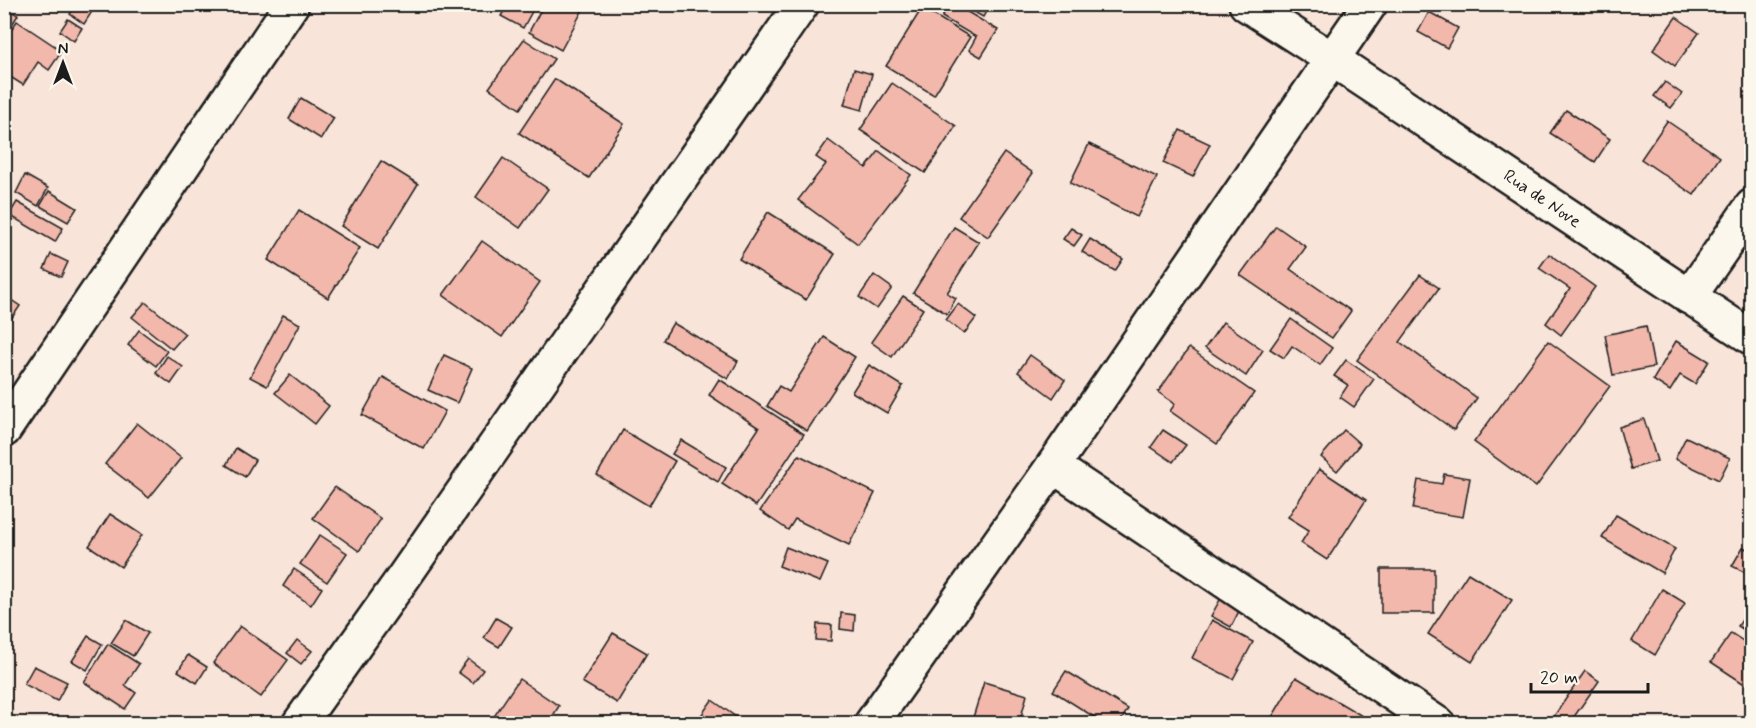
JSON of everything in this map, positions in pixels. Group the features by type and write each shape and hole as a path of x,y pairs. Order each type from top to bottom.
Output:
{"street":[{"path":"4,430 291,4"},
{"path":"299,723 403,578 802,4"},
{"name":"Rua de Nove","path":"1246,4 1332,58 1752,339"},
{"path":"871,723 1053,466 1370,4"},
{"path":"1689,297 1752,206"},
{"path":"1053,466 1438,723"}],"building":[{"path":"77,4 85,4 93,10 84,24 70,14"},
{"path":"508,4 536,4 523,28 501,16"},
{"path":"544,4 586,4 561,50 529,32"},
{"path":"950,4 954,4 998,30 981,57 969,50 976,37 942,17"},
{"path":"959,4 990,4 983,17"},
{"path":"4,7 18,15 4,37"},
{"path":"922,8 970,37 934,95 886,66"},
{"path":"1429,12 1458,28 1447,48 1418,32"},
{"path":"1676,17 1699,33 1675,66 1653,50"},
{"path":"68,19 82,28 74,41 60,31"},
{"path":"17,21 62,51 49,70 38,62 23,85 4,73 4,40"},
{"path":"524,39 554,59 520,109 489,88"},
{"path":"854,69 872,74 862,110 844,105"},
{"path":"555,79 624,124 589,178 519,133"},
{"path":"1665,82 1682,94 1671,108 1654,96"},
{"path":"892,83 956,126 925,173 860,130"},
{"path":"301,98 334,118 321,139 289,119"},
{"path":"1566,110 1610,139 1595,162 1550,133"},
{"path":"1667,121 1720,157 1694,195 1641,159"},
{"path":"1180,130 1210,144 1193,177 1163,163"},
{"path":"828,140 866,168 879,151 911,175 858,244 798,200 826,164 816,157"},
{"path":"1089,144 1157,177 1137,217 1070,183"},
{"path":"1004,153 1033,173 988,237 959,217"},
{"path":"503,158 548,189 520,228 476,197"},
{"path":"381,161 418,184 378,249 341,226"},
{"path":"25,175 48,188 38,206 16,193"},
{"path":"49,191 77,208 68,222 40,206"},
{"path":"17,202 63,228 55,242 9,215"},
{"path":"299,210 360,248 328,298 268,260"},
{"path":"768,212 835,254 806,300 739,259"},
{"path":"1276,226 1306,247 1290,269 1351,311 1332,338 1240,275"},
{"path":"954,227 979,242 947,293 956,298 947,314 913,293"},
{"path":"1071,228 1082,235 1074,246 1063,239"},
{"path":"1090,239 1123,259 1115,271 1082,252"},
{"path":"482,241 540,282 502,337 443,295"},
{"path":"51,254 68,262 61,277 44,269"},
{"path":"1549,254 1595,287 1561,335 1546,323 1570,289 1539,268"},
{"path":"874,275 892,288 877,309 859,297"},
{"path":"1420,275 1439,288 1400,342 1477,398 1454,430 1357,360"},
{"path":"4,295 20,306 9,322 4,320"},
{"path":"903,296 923,309 892,357 871,342"},
{"path":"145,302 185,334 172,349 132,317"},
{"path":"958,304 976,318 964,334 946,320"},
{"path":"283,315 300,324 267,386 250,377"},
{"path":"1291,319 1332,348 1320,365 1292,346 1284,358 1270,349"},
{"path":"1223,322 1263,350 1246,376 1205,348"},
{"path":"673,323 738,361 728,379 663,340"},
{"path":"1646,326 1654,367 1613,375 1605,335"},
{"path":"139,330 167,351 156,366 128,345"},
{"path":"824,337 855,357 807,431 767,406 779,386 789,392"},
{"path":"1548,341 1610,386 1536,487 1474,442"},
{"path":"1676,341 1709,361 1695,384 1680,375 1670,391 1653,380"},
{"path":"1189,348 1254,393 1217,444 1170,411 1175,404 1158,392"},
{"path":"444,355 472,368 457,403 428,390"},
{"path":"1030,355 1065,380 1053,398 1018,372"},
{"path":"167,356 183,367 171,384 156,373"},
{"path":"1346,360 1374,379 1354,407 1340,397 1348,385 1334,376"},
{"path":"869,365 903,386 887,413 852,392"},
{"path":"290,375 329,406 315,424 275,393"},
{"path":"383,377 445,411 424,449 362,415"},
{"path":"719,379 804,434 756,506 722,484 759,428 709,395"},
{"path":"1644,419 1657,461 1631,469 1619,427"},
{"path":"137,423 181,458 149,498 105,464"},
{"path":"623,430 675,461 649,506 597,475"},
{"path":"1163,430 1186,445 1173,462 1151,447"},
{"path":"1344,430 1360,444 1337,471 1321,457"},
{"path":"1686,437 1730,458 1719,480 1675,459"},
{"path":"681,440 726,467 718,482 672,454"},
{"path":"236,448 255,460 245,477 226,465"},
{"path":"799,455 875,493 849,545 795,519 788,530 760,511"},
{"path":"1319,469 1366,500 1327,560 1301,543 1309,530 1288,517"},
{"path":"1444,474 1470,478 1463,517 1413,509 1418,480 1442,484"},
{"path":"335,487 381,519 359,551 313,518"},
{"path":"110,514 142,535 121,567 89,546"},
{"path":"1616,515 1675,549 1662,573 1602,538"},
{"path":"320,535 347,553 327,582 300,564"},
{"path":"786,547 828,564 820,582 779,566"},
{"path":"1743,547 1752,552 1752,576 1732,566"},
{"path":"294,569 322,588 311,605 283,586"},
{"path":"1381,569 1434,569 1434,613 1381,613"},
{"path":"1468,573 1512,600 1472,662 1428,634"},
{"path":"1662,589 1685,603 1655,655 1632,641"},
{"path":"1221,598 1240,609 1231,627 1211,616"},
{"path":"1752,605 1752,635 1738,626"},
{"path":"841,613 855,615 854,631 840,629"},
{"path":"496,618 512,627 499,647 484,638"},
{"path":"126,620 148,633 133,656 111,643"},
{"path":"1212,620 1253,642 1233,679 1192,658"},
{"path":"817,624 832,625 831,641 816,640"},
{"path":"240,626 288,660 261,697 213,663"},
{"path":"613,633 647,653 617,703 582,682"},
{"path":"1731,633 1752,647 1752,689 1711,662"},
{"path":"88,636 102,644 87,670 72,661"},
{"path":"297,640 312,651 301,664 287,653"},
{"path":"108,644 139,664 125,685 136,693 125,709 84,682"},
{"path":"188,655 207,667 197,683 178,671"},
{"path":"468,659 483,670 473,683 458,672"},
{"path":"34,666 67,682 57,701 24,684"},
{"path":"1066,671 1128,709 1119,724 1105,724 1053,691"},
{"path":"1585,671 1599,681 1569,724 1565,724 1554,716"},
{"path":"1296,677 1364,717 1360,724 1268,724"},
{"path":"519,679 559,706 548,724 501,724 493,718"},
{"path":"984,682 1027,695 1019,724 971,724"},
{"path":"712,700 746,724 695,724"}]}
